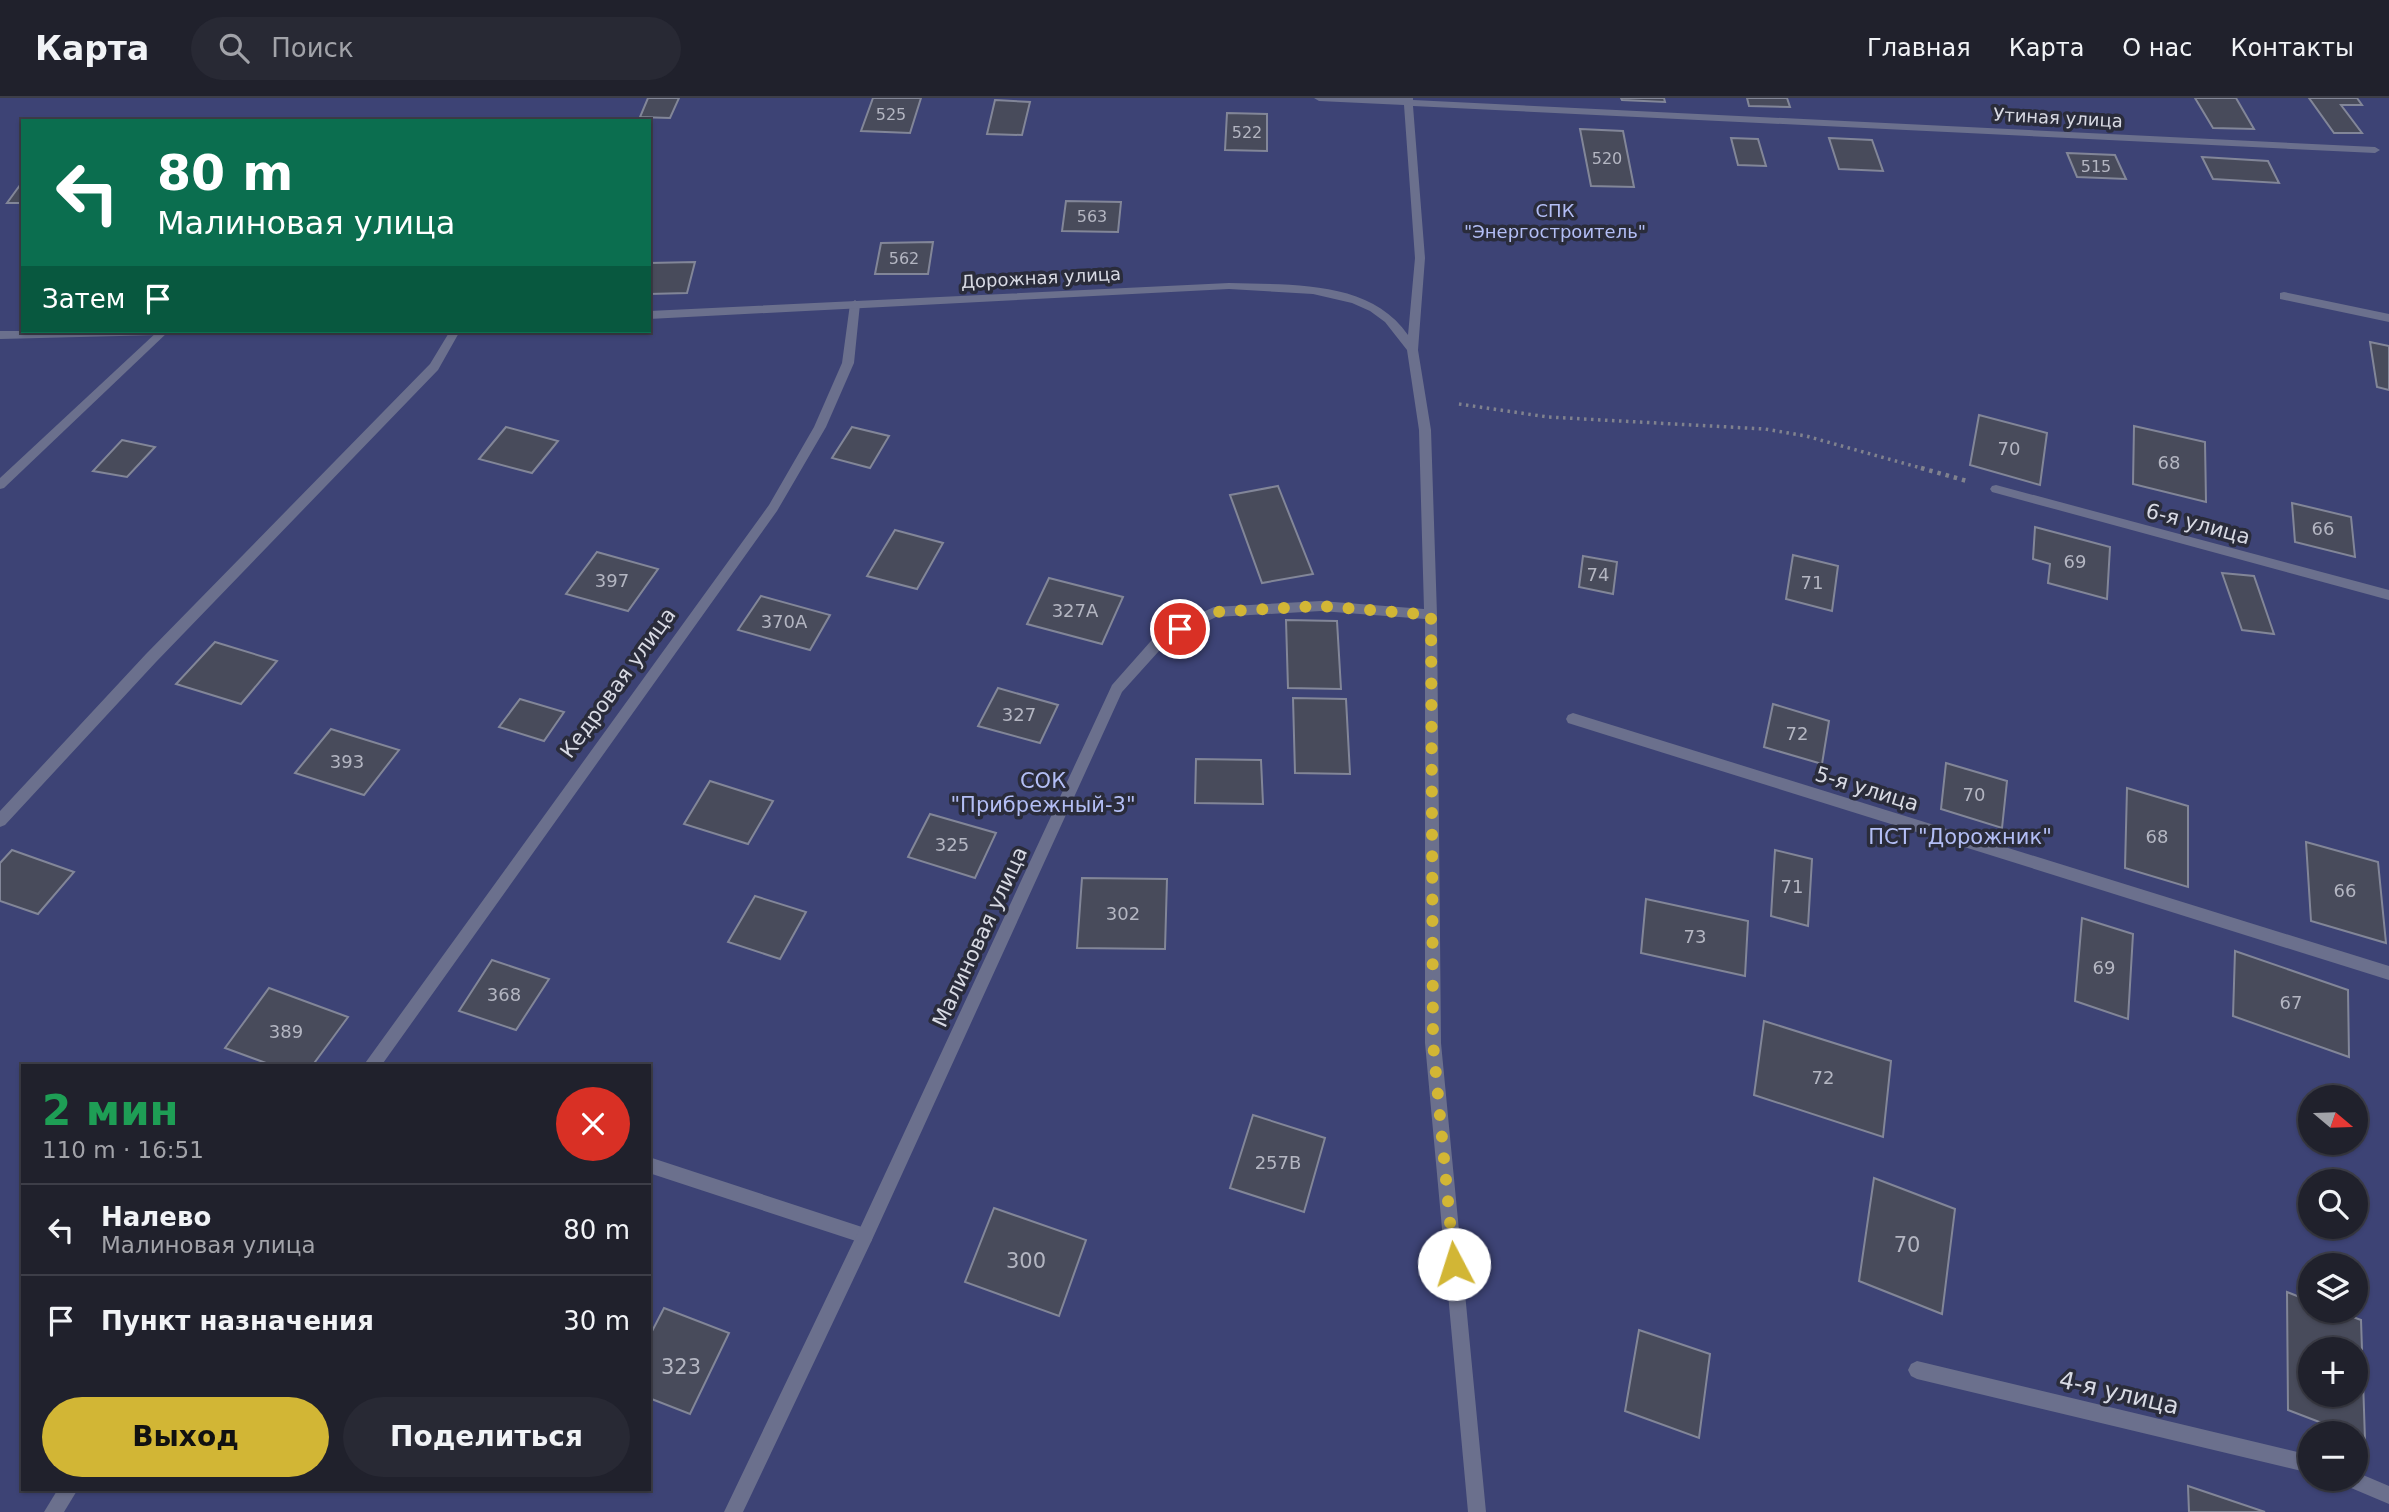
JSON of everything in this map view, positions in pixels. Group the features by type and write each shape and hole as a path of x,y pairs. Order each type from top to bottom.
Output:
{"street":[{"name":"Утиная улица","path":"1319,98 1409,100 2375,150"},
{"path":"1409,100 1420,258 1412,350 1425,430 1431,615 1433,1043 1476,1512"},
{"name":"Дорожная улица","path":"651,315 1229,286 1284,288 1325,292 1361,303 1389,318 1412,350"},
{"path":"2284,296 2389,318"},
{"name":"Кедровая улица","path":"372,1064 773,508 820,427 848,363 855,304"},
{"path":"0,335 81,333"},
{"path":"0,485 160,333"},
{"path":"0,821 151,658 434,368 454,333"},
{"name":"6-я улица","path":"1997,489 2389,595"},
{"name":"Малиновая улица","path":"733,1512 865,1236 1117,689 1163,637 1214,612 1321,606 1431,615"},
{"name":"5-я улица","path":"1573,719 2389,973"},
{"path":"651,1166 865,1236"},
{"name":"4-я улица","path":"1917,1370 2298,1461"},
{"path":"2368,1486 2389,1495"},
{"path":"53,1512 68,1491"}],"path":[{"path":"1420,398 1548,417 1765,429 1806,436 1997,489"}],"green space":[{"path":"0,98 2389,98 2389,1512 0,1512"}],"building":[{"path":"648,98 679,98 670,118 640,117"},
{"path":"873,98 921,98 910,133 861,131"},
{"path":"1621,98 1664,98 1665,102 1622,100"},
{"path":"1747,98 1787,98 1790,107 1749,106"},
{"path":"2195,98 2236,98 2254,129 2213,128"},
{"path":"2309,98 2357,98 2362,105 2341,105 2362,133 2334,133"},
{"path":"995,100 1030,102 1022,135 987,134"},
{"path":"1227,113 1267,114 1267,151 1225,150"},
{"path":"1580,129 1623,131 1634,187 1591,186"},
{"path":"1731,138 1758,139 1766,166 1738,165"},
{"path":"1829,138 1872,140 1883,171 1839,169"},
{"path":"2067,153 2115,155 2126,179 2077,177"},
{"path":"2202,157 2268,161 2279,183 2213,179"},
{"path":"21,184 21,203 7,203"},
{"path":"1066,201 1121,202 1118,232 1062,231"},
{"path":"933,242 928,274 875,274 881,243"},
{"path":"695,262 687,293 651,294 651,263"},
{"path":"2370,342 2389,346 2389,390 2377,387"},
{"path":"1979,415 2047,433 2040,485 1970,465"},
{"path":"2134,426 2205,442 2206,502 2133,484"},
{"path":"506,427 558,441 532,473 479,459"},
{"path":"852,427 889,436 870,468 832,458"},
{"path":"122,440 155,447 127,477 93,471"},
{"path":"1278,486 1313,574 1262,583 1230,495"},
{"path":"2292,503 2351,517 2355,557 2295,542"},
{"path":"2035,527 2110,547 2107,599 2048,583 2050,564 2033,559"},
{"path":"895,530 943,543 917,589 867,576"},
{"path":"597,552 658,569 628,611 566,594"},
{"path":"1793,555 1838,566 1832,611 1786,599"},
{"path":"1583,556 1617,562 1613,594 1579,587"},
{"path":"2222,573 2254,576 2274,634 2242,630"},
{"path":"1049,578 1123,597 1102,644 1027,624"},
{"path":"761,596 830,615 810,650 738,630"},
{"path":"1286,620 1337,621 1341,689 1288,688"},
{"path":"215,642 277,661 241,704 176,684"},
{"path":"998,688 1058,705 1040,743 978,726"},
{"path":"1293,698 1346,699 1350,774 1295,773"},
{"path":"520,699 564,712 544,741 499,727"},
{"path":"1773,704 1829,721 1822,764 1764,747"},
{"path":"331,729 399,750 364,795 295,773"},
{"path":"1196,759 1261,760 1263,804 1195,803"},
{"path":"1946,763 2007,781 2002,828 1941,809"},
{"path":"710,781 773,801 748,844 684,824"},
{"path":"2127,788 2188,806 2188,887 2125,868"},
{"path":"930,814 996,833 975,878 908,857"},
{"path":"2306,842 2378,862 2386,943 2311,921"},
{"path":"12,850 74,872 38,914 0,901 0,863"},
{"path":"1775,850 1812,859 1808,926 1771,916"},
{"path":"1082,878 1167,879 1165,949 1077,948"},
{"path":"755,896 806,912 780,959 728,942"},
{"path":"1646,899 1748,921 1745,976 1641,953"},
{"path":"2082,918 2133,934 2128,1019 2075,1001"},
{"path":"2235,951 2348,990 2349,1057 2233,1016"},
{"path":"492,960 549,979 516,1030 459,1011"},
{"path":"269,988 348,1017 313,1064 269,1064 225,1048"},
{"path":"1764,1021 1891,1061 1883,1137 1754,1095"},
{"path":"1253,1115 1325,1138 1304,1212 1230,1188"},
{"path":"1874,1178 1955,1209 1942,1314 1859,1281"},
{"path":"994,1208 1086,1240 1059,1316 965,1282"},
{"path":"2287,1292 2298,1296 2298,1323 2361,1323 2362,1337 2298,1337 2298,1407 2364,1407 2364,1421 2317,1421 2288,1410"},
{"path":"664,1308 729,1333 690,1414 651,1399 651,1333"},
{"path":"1639,1330 1710,1354 1699,1438 1625,1411"},
{"path":"2188,1486 2265,1512 2189,1512"}],"route":[{"path":"1180,629 1214,612 1321,606 1431,615 1433,1043 1454,1264"}],"park label":[{"name":"СПК \"Энергостроитель\"","path":"1555,221"},
{"name":"СОК \"Прибрежный-3\"","path":"1043,793"},
{"name":"ПСТ \"Дорожник\"","path":"1960,837"}]}
